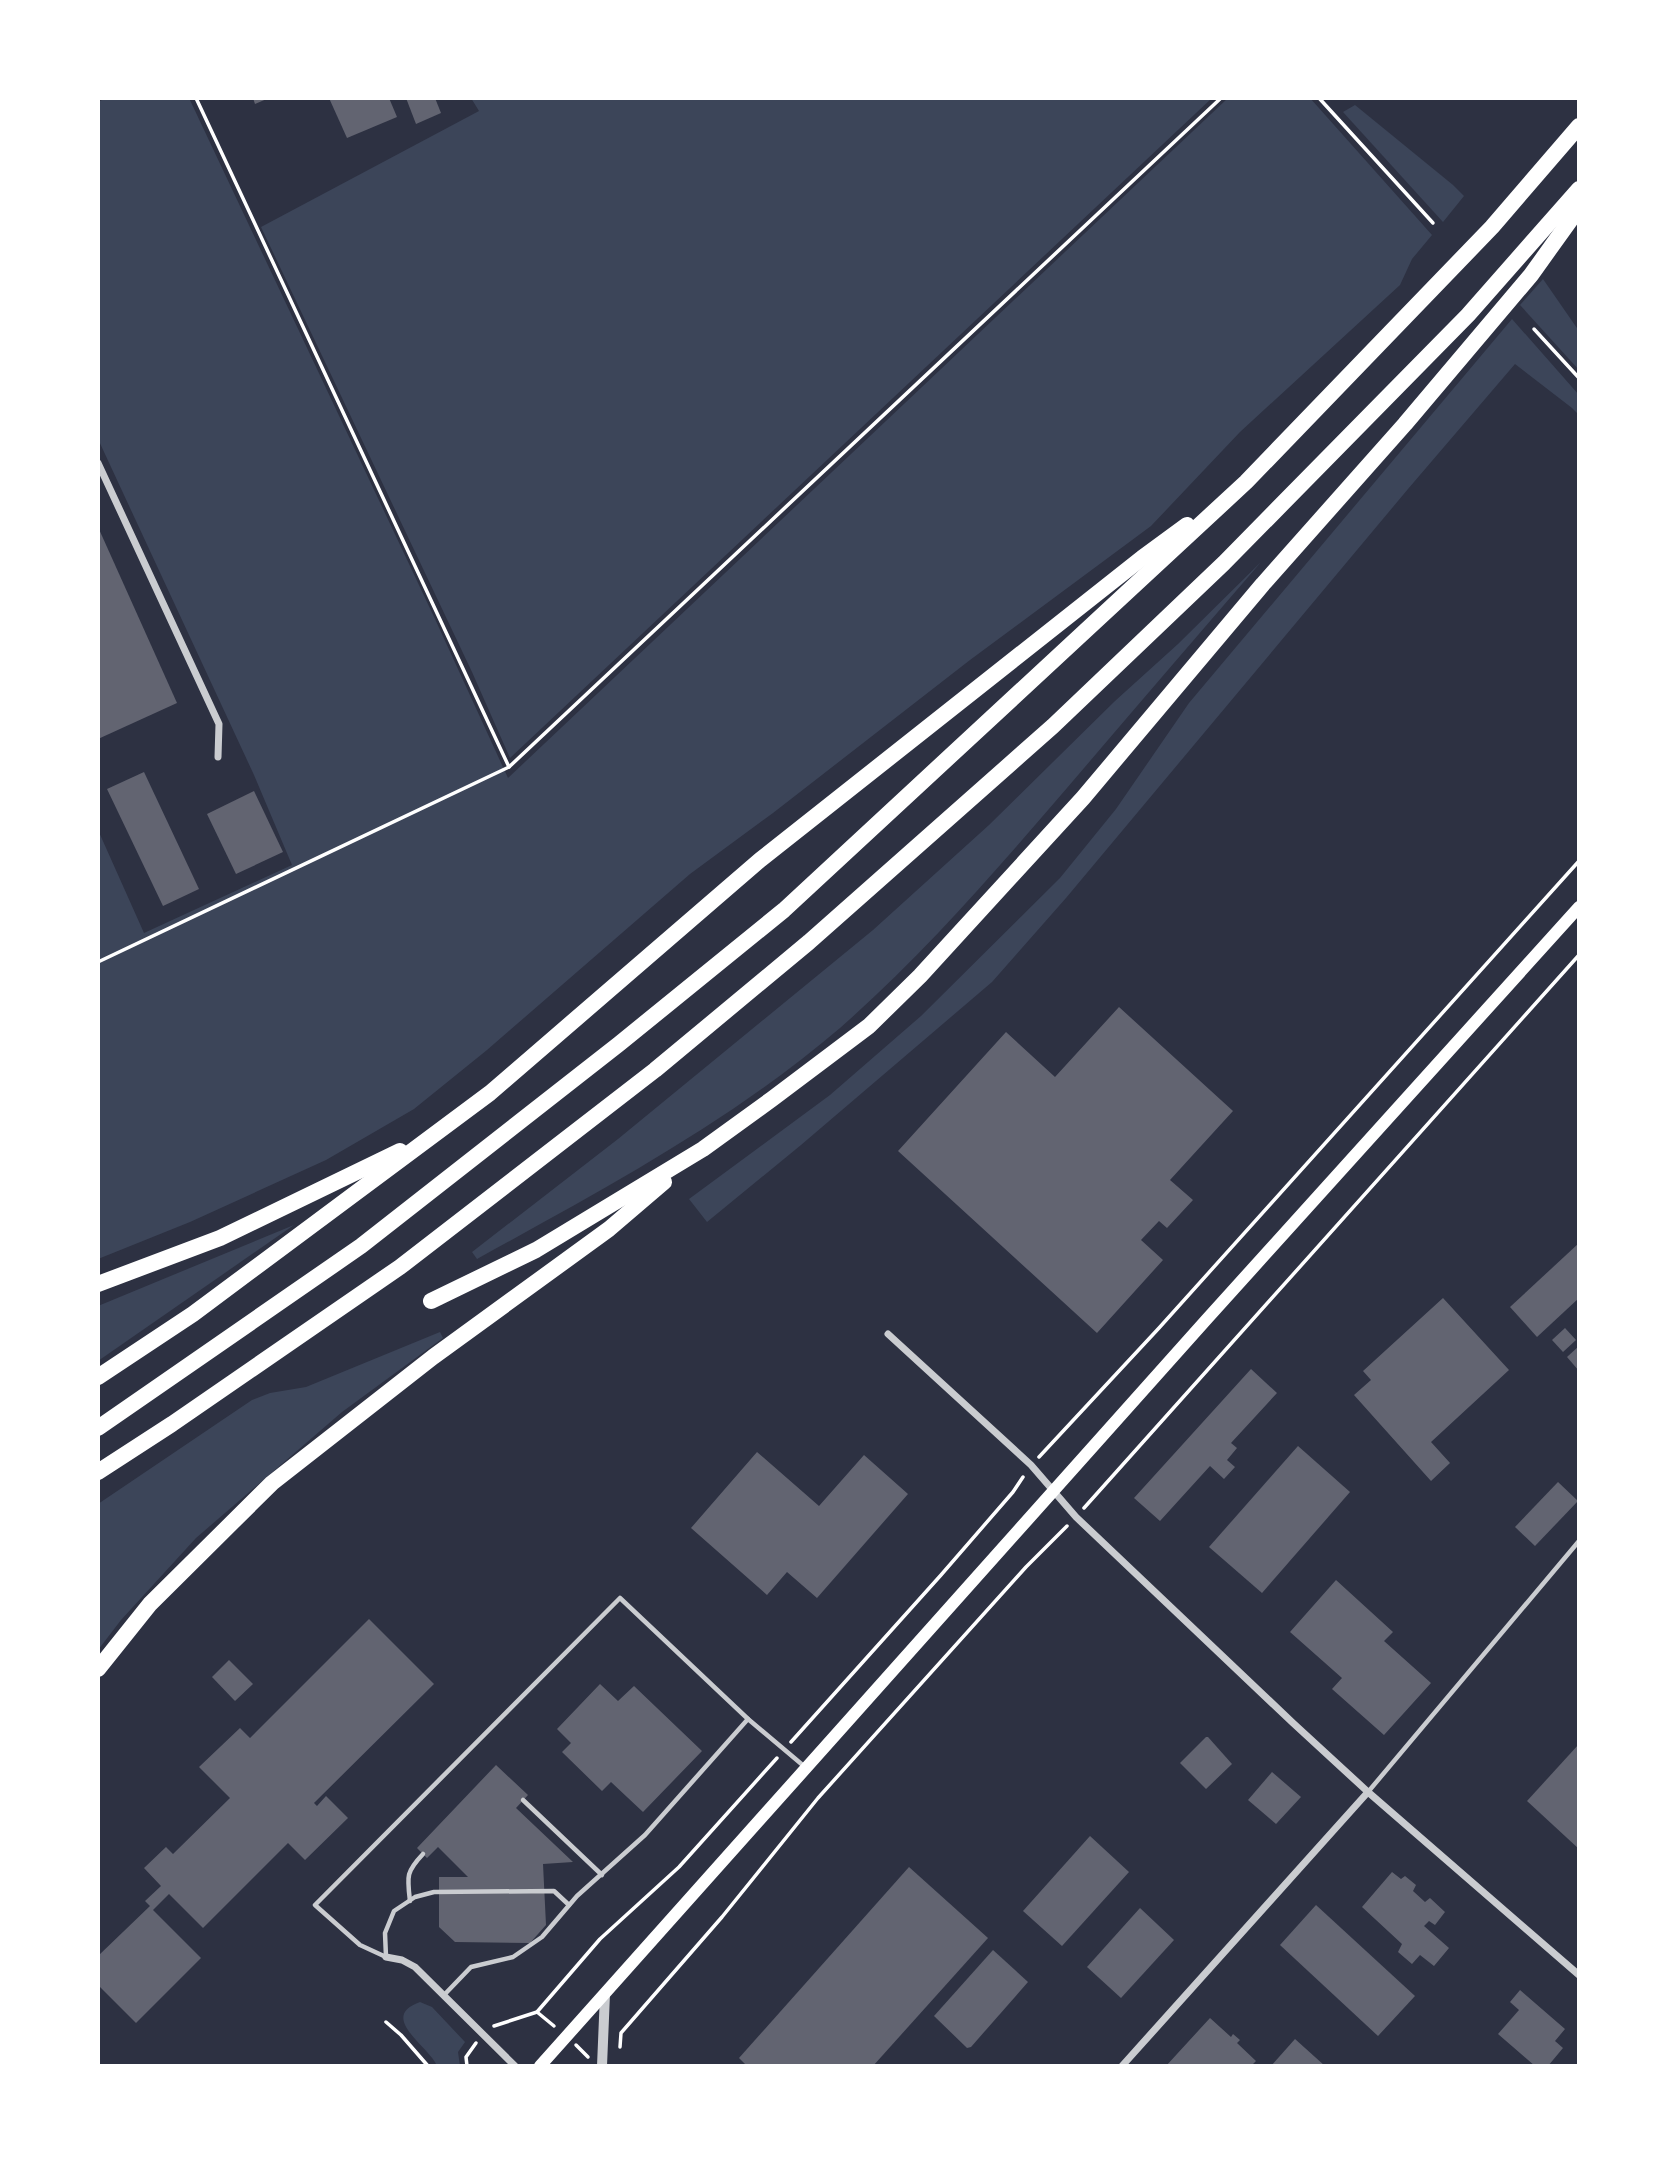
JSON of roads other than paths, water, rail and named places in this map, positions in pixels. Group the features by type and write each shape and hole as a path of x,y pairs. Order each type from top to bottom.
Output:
{"highway":[{"path":"98,1428 361,1246 785,910 1246,482 1435,288 1579,126"},
{"path":"98,1472 400,1267 655,1070 809,942 1053,726 1224,563 1468,315 1579,189"},
{"path":"98,1669 150,1604 272,1483 433,1357 609,1229 703,1149 869,1026 920,976 1083,798 1263,584 1405,424 1531,275 1579,208"},
{"path":"98,1377 193,1314 500,1085 760,860 1142,558 1246,482"},
{"path":"98,1284 220,1238 437,1133"},
{"path":"431,1301 536,1250 703,1149"}],"main road":[{"path":"540,2066 1206,1320 1579,908"}],"street":[{"path":"98,463 219,724 218,757"},
{"path":"888,1334 1031,1465 1076,1517 1368,1792 1579,1975"},
{"path":"1122,2066 1368,1792"},
{"path":"386,1957 415,1966 515,2066"},
{"path":"602,2066 605,1994"}],"lane":[{"path":"1368,1792 1579,1541"},
{"path":"569,1905 554,1891 434,1892 410,1901 394,1911 385,1933 386,1957 360,1945 315,1905 620,1598 748,1719 806,1768"},
{"path":"445,1994 471,1967 513,1957 542,1937 569,1905 645,1835 748,1719"},
{"path":"523,1800 602,1875"},
{"path":"410,1901 407,1877 410,1868 423,1854"}]}
